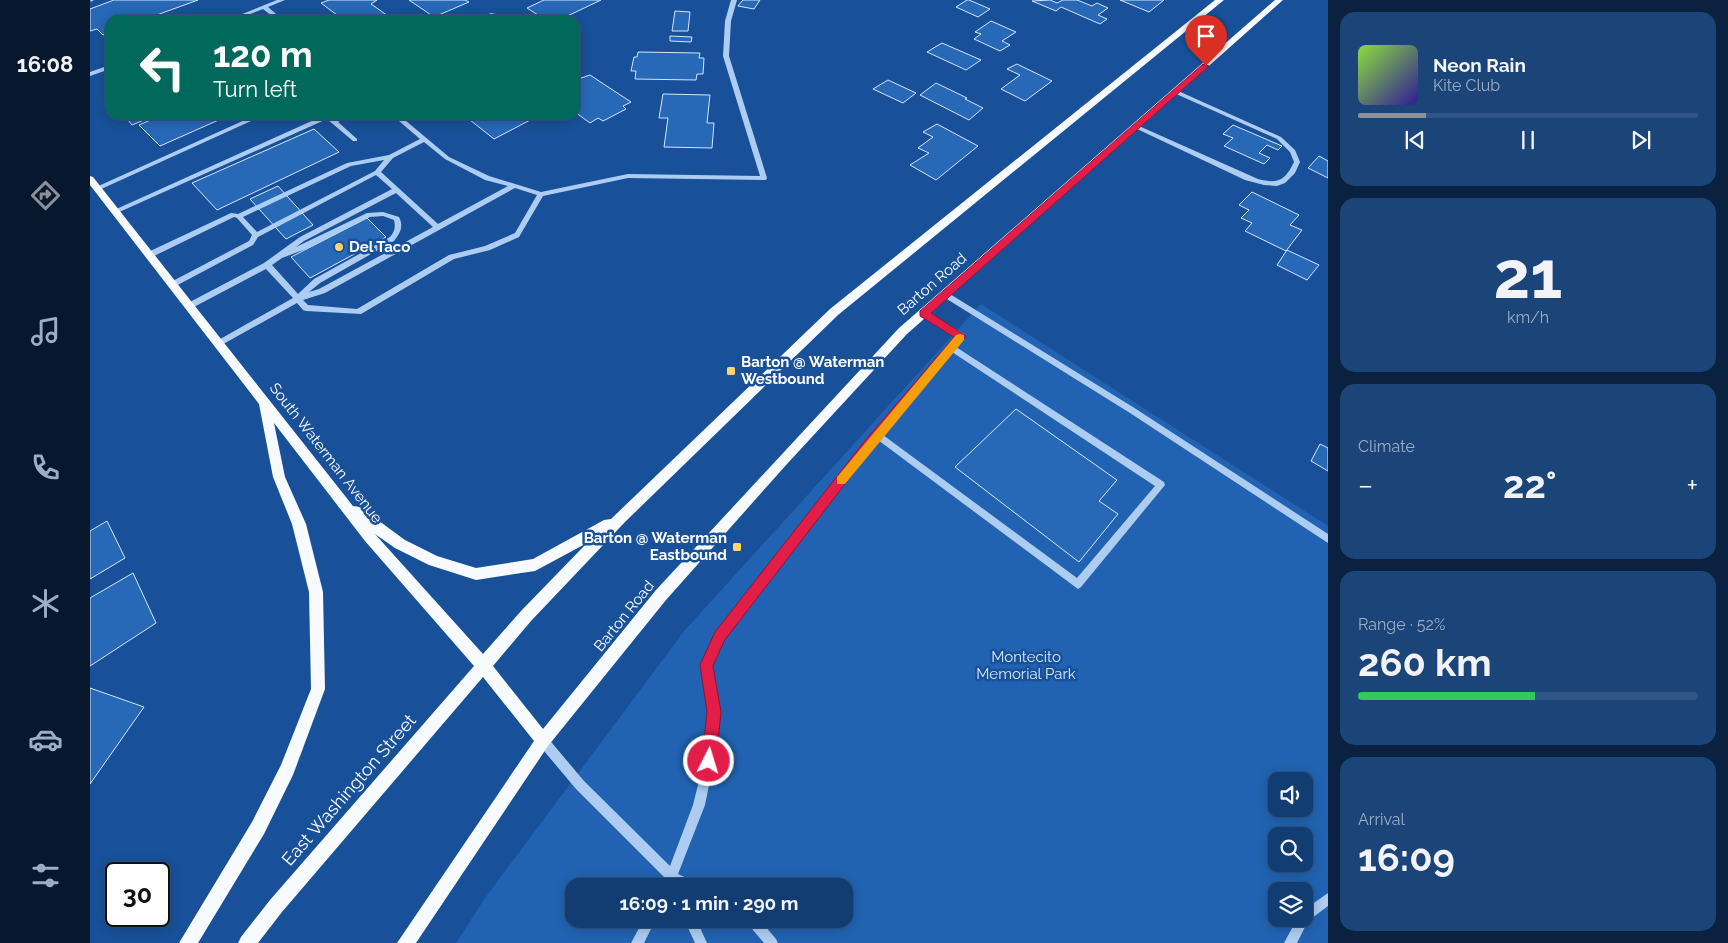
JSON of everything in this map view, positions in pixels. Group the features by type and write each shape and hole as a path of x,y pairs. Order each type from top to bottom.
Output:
{"main road":[{"path":"482,665 620,518 834,312 1220,0"},
{"name":"Barton Road","path":"544,741 661,594 782,460 903,331 1279,0"},
{"name":"South Waterman Avenue","path":"93,183 340,500 482,665 544,741"},
{"path":"188,943 258,828 287,769 318,689 316,592 299,524 279,477 264,402"},
{"path":"340,500 400,544 434,561 476,574 535,565 620,518"},
{"name":"East Washington Street","path":"247,943 276,906 482,665"},
{"path":"406,943 544,741"}],"street":[{"path":"243,15 282,0"},
{"path":"401,120 447,158 487,178 541,194 628,176 764,178 726,56 728,21 734,0"},
{"path":"264,7 274,15"},
{"path":"90,74 105,69"},
{"path":"1137,127 1264,184 1276,186 1284,182 1294,172 1297,162 1293,151 1279,138 1176,92"},
{"path":"93,183 249,120"},
{"path":"334,121 355,140"},
{"path":"149,255 233,215 239,216 349,164 390,157 424,140"},
{"path":"172,285 250,243 256,236 377,172 390,157"},
{"path":"377,172 438,228"},
{"path":"218,344 297,299 322,291 514,186"},
{"path":"189,306 267,265 302,239 396,190"},
{"path":"267,265 306,308 358,312 452,257 487,248 517,235 541,194"},
{"path":"279,256 310,245 369,215 383,214 397,220 399,224 398,231 392,238 316,281 297,299"},
{"path":"239,216 256,236"},
{"path":"945,294 1328,538"},
{"path":"674,878 700,804 709,761 714,712 706,665 720,636 877,435 961,336 924,313"},
{"path":"877,435 1078,584 1161,486 951,348"},
{"path":"544,741 580,785 667,878"},
{"path":"1313,910 1328,898"},
{"path":"1290,943 1298,927"},
{"path":"637,943 645,928"},
{"path":"694,928 701,943"},
{"path":"759,928 772,943"}],"lane":[{"path":"115,211 319,120"}],"green space":[{"name":"Montecito Memorial Park","path":"981,304 1328,526 1328,943 456,943 485,898 685,630"}],"building":[{"path":"114,0 198,0 157,15 105,15 105,34 103,35 97,29 90,31 90,9"},
{"path":"329,0 377,0 371,4 387,15 337,15 321,3"},
{"path":"409,0 465,0 469,2 439,15 431,15"},
{"path":"544,0 601,0 570,15 538,15 527,8"},
{"path":"743,0 760,0 754,9 738,6"},
{"path":"967,0 990,9 978,17 956,7"},
{"path":"1050,0 1057,3 1063,0 1077,0 1092,6 1097,3 1108,8 1098,15 1107,19 1100,24 1061,7 1056,11 1032,1"},
{"path":"1120,0 1164,0 1149,12"},
{"path":"675,11 690,12 688,31 672,31"},
{"path":"991,21 1016,32 1002,41 1010,45 1000,51 974,39 981,34 975,32"},
{"path":"670,36 692,37 691,42 670,41"},
{"path":"942,43 981,60 966,70 927,52"},
{"path":"638,52 700,53 699,58 704,58 703,74 697,74 696,80 635,79 636,71 631,71 634,57 637,57"},
{"path":"1017,64 1052,81 1025,101 1001,89 1020,75 1007,69"},
{"path":"590,75 631,102 623,106 626,109 603,121 598,118 590,123 580,116 580,78"},
{"path":"888,80 916,93 903,103 873,89"},
{"path":"936,83 983,108 969,120 920,95"},
{"path":"663,94 710,95 707,123 714,123 712,148 664,147 668,118 659,118"},
{"path":"128,120 144,120 132,125"},
{"path":"150,120 219,120 160,146 139,125"},
{"path":"470,120 530,120 494,139"},
{"path":"937,124 978,146 936,180 910,165 929,153 918,148 933,137 923,132"},
{"path":"1233,125 1282,146 1278,150 1267,145 1259,153 1270,158 1264,164 1224,146 1233,138 1223,134"},
{"path":"314,129 339,152 217,210 192,183"},
{"path":"1319,156 1328,161 1328,178 1308,168"},
{"path":"278,186 313,225 286,239 250,199"},
{"path":"1252,192 1299,215 1290,225 1302,230 1286,251 1245,231 1252,223 1241,218 1249,210 1239,205"},
{"name":"Del Taco","path":"367,218 386,237 310,278 291,257"},
{"path":"1287,250 1319,265 1307,280 1277,265"},
{"path":"1016,409 1117,480 1099,501 1118,514 1079,562 955,467"},
{"path":"1320,444 1328,448 1328,471 1311,461"},
{"path":"107,521 125,558 90,579 90,531"},
{"path":"133,573 156,623 90,666 90,598"},
{"path":"90,688 144,707 90,784"}],"slow traffic":[{"path":"841,481 877,435 960,338"}],"place":[{"name":"Del Taco","path":"339,247"},
{"name":"Barton @ Waterman Westbound","path":"731,371"},
{"name":"Barton @ Waterman Eastbound","path":"737,547"}],"route":[{"path":"709,761 714,712 706,665 720,636 868,446 961,336 924,313 1206,66"}]}
